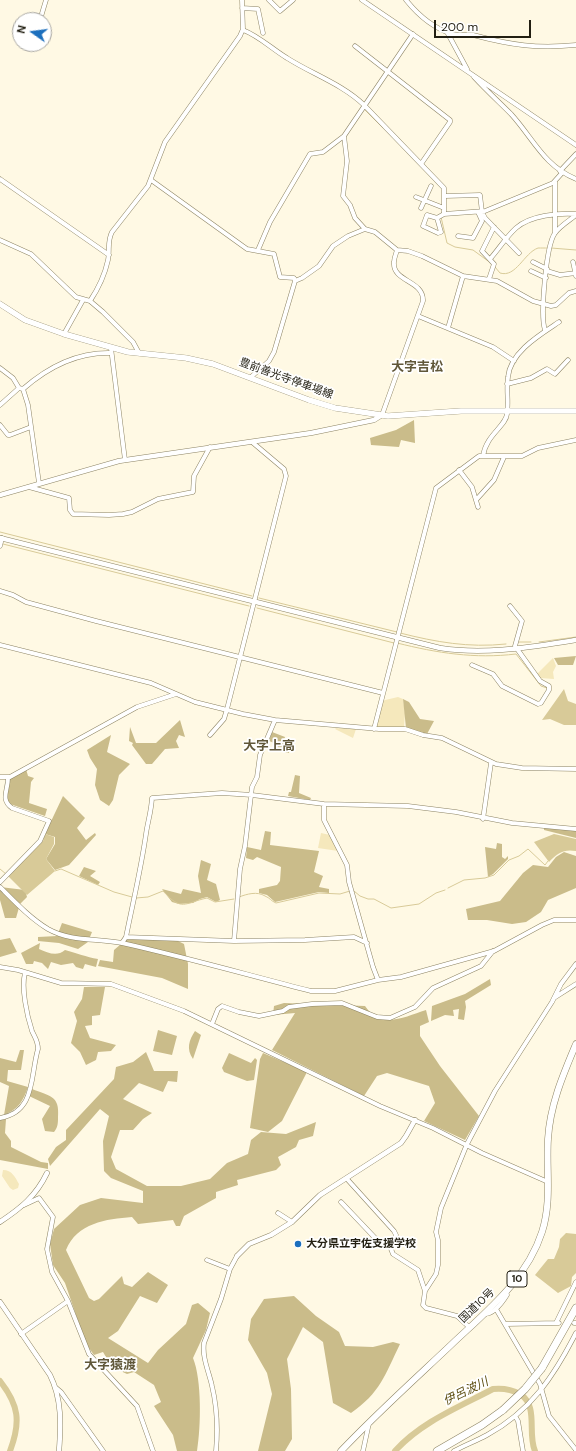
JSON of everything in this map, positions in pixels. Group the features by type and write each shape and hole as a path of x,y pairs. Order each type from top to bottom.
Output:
{"highway":[{"name":"国道10号","path":"341,1451 506,1292 528,1264 540,1240 546,1214 549,1182 548,1147 552,1110 560,1083 576,1044"},
{"path":"437,1451 472,1431 503,1410 525,1389 542,1368 576,1308"},
{"path":"433,1451 472,1431"}],"main road":[{"name":"豊前善光寺停車場線","path":"0,304 25,320 111,350 197,360 229,368 323,405 382,415 507,410 576,411"}],"street":[{"path":"42,12 46,0"},
{"path":"90,301 100,282 109,255 109,239 112,232 151,180 165,142 240,36 242,30 242,0"},
{"path":"269,0 280,11 293,0"},
{"path":"362,0 576,145"},
{"path":"406,0 419,15 454,35 473,35 516,45 545,47 576,45"},
{"path":"242,8 258,10 263,34"},
{"path":"242,30 256,36 289,60 350,92 364,104 444,188 444,214"},
{"path":"447,32 470,73 511,115 536,147 561,172 576,179"},
{"path":"258,250 270,222 310,154 321,153 344,136 364,104 413,34"},
{"path":"355,46 451,120 421,164"},
{"path":"344,136 347,162 342,196 350,205 355,218 365,229 375,232 397,250 408,251 427,258 463,276 489,279 498,282 533,300 554,306 566,294 576,292"},
{"path":"545,330 544,303 546,278 551,244 555,233 555,182 576,154"},
{"path":"0,179 109,255"},
{"path":"151,180 248,249 274,254 280,277 294,278 295,281"},
{"path":"437,218 441,232 438,233 423,226 427,215 437,218 444,214 480,212 525,196 555,182"},
{"path":"421,208 431,186"},
{"path":"445,196 480,195 480,212 482,222 473,238 458,236"},
{"path":"416,197 444,208"},
{"path":"480,212 520,253"},
{"path":"490,259 521,224 556,213 576,214"},
{"path":"555,233 576,214"},
{"path":"489,279 494,264 482,251 494,227"},
{"path":"295,281 319,266 333,246 348,236 365,229"},
{"path":"0,240 31,254 76,297 90,301 106,314 133,342 139,353"},
{"path":"0,495 125,460 252,442 377,419 382,415 418,316 423,297 414,283 398,275 394,264 397,250"},
{"path":"533,262 560,275 576,274 573,262"},
{"path":"539,265 533,272 546,278"},
{"path":"448,328 463,276"},
{"path":"250,377 269,361 274,352 295,281"},
{"path":"64,334 83,300"},
{"path":"418,316 493,347 514,361"},
{"path":"483,456 488,441 504,420 507,410 507,384 509,372 514,361 534,338 559,322"},
{"path":"0,405 21,388 65,360 111,350 125,460"},
{"path":"507,384 527,380 547,369 555,374 568,360"},
{"path":"0,368 13,378 21,388 28,405 39,483"},
{"path":"0,425 8,435 31,426"},
{"path":"374,729 435,490 439,485 475,457 522,456 538,448 576,440"},
{"path":"210,735 224,719 227,709 286,476 284,469 252,442"},
{"path":"27,487 69,498 70,510 73,514 123,514 132,512 158,499 194,492 194,476 210,447"},
{"path":"476,500 494,480 504,456"},
{"path":"459,470 472,487 478,507"},
{"path":"1,542 452,650 488,651 516,649 576,640"},
{"path":"1,592 14,595 26,602 383,693"},
{"path":"472,665 493,674 506,688 539,704 549,690 549,686 540,681 516,649 515,644 522,621 510,606"},
{"path":"0,644 151,683 195,702 275,720 374,729 405,729 423,735 442,738 477,754 490,763 522,768 576,769"},
{"path":"0,777 8,778 137,707 177,694"},
{"path":"234,940 240,869 245,846 253,782 257,777 260,755 275,720"},
{"path":"483,819 490,763"},
{"path":"0,882 6,874 40,841 49,821 12,808 8,804 4,795 8,778"},
{"path":"122,943 126,937 152,814 152,798 222,793 252,795 324,804 408,806 456,812 483,819 526,825 576,829"},
{"path":"324,804 324,820 346,862 349,882 378,980"},
{"path":"0,887 33,919 53,931 71,938 122,943 311,991 335,991 378,980 401,977 494,950 554,920 576,920"},
{"path":"126,937 305,940 340,936 354,937 367,943"},
{"path":"212,1024 218,1009 222,1006 239,1012 259,1016 283,1011 288,1007 317,1003 342,1003 378,1017 390,1018 416,1007 426,994 439,984 478,968 487,960 494,950"},
{"path":"469,1327 457,1316 426,1308 423,1305 425,1291 436,1274 438,1265 438,1240 436,1232 441,1208 467,1144 495,1091 554,999 561,984 576,964"},
{"path":"0,968 18,970 62,983 112,984 184,1011 380,1106 415,1120 549,1182"},
{"path":"0,1118 16,1113 27,1099 38,1049 38,1040 32,1031 25,995 25,973"},
{"path":"554,999 576,984"},
{"path":"216,1451 217,1419 212,1387 203,1350 204,1343 221,1299 230,1269 237,1256 249,1244 270,1235 292,1222 320,1196 401,1143 415,1120"},
{"path":"0,1222 24,1205 36,1193 48,1173"},
{"path":"347,1179 394,1231 396,1235 391,1249 393,1254 418,1270 425,1291"},
{"path":"24,1205 39,1198 53,1217 47,1254 52,1272 68,1301 89,1354 136,1406 153,1451"},
{"path":"341,1202 378,1241 394,1242"},
{"path":"278,1213 292,1222"},
{"path":"207,1260 230,1269"},
{"path":"506,1324 557,1323 576,1282"},
{"path":"484,1314 486,1315 496,1309 507,1295 506,1292"},
{"path":"21,1334 68,1301"},
{"path":"0,1302 50,1375 55,1387 60,1414 59,1451"},
{"path":"496,1309 506,1324 540,1392 549,1416 576,1450"},
{"path":"454,1451 488,1435 515,1415 540,1392 561,1364 576,1333"},
{"path":"55,1387 61,1392 103,1451"},
{"path":"515,1415 520,1428 523,1451"},
{"path":"363,1451 369,1423"}],"shaded area":[{"path":"414,420 415,443 401,440 399,447 371,445 370,438 396,430"},
{"path":"576,656 573,665 558,665 554,658"},
{"path":"553,658 556,666 553,672 554,679 540,678 537,674"},
{"path":"564,689 568,701 576,704 576,725 564,725 550,719 542,720"},
{"path":"398,697 403,699 405,713 404,727 375,727 381,701"},
{"path":"403,699 409,702 420,719 434,721 427,734 406,728"},
{"path":"180,720 185,737 179,735 176,741 179,748 165,749 152,764 146,764 132,745 133,743 129,741 130,727 136,743 156,743"},
{"path":"335,729 356,729 353,738"},
{"path":"272,732 285,737 283,743 290,745 289,753 275,750 277,744 269,741"},
{"path":"111,735 107,752 130,764 119,775 113,800 109,806 100,800 95,785 97,769 87,750"},
{"path":"26,769 28,776 34,778 31,782 29,803 47,809 45,816 10,804 6,799 10,778"},
{"path":"295,775 300,776 299,793 311,798 310,800 288,796 289,792 291,792"},
{"path":"63,796 85,818 77,828 86,840 95,833 96,835 69,865 55,870 46,859 55,844 55,837 45,834"},
{"path":"544,825 576,831 576,838 544,830"},
{"path":"265,831 271,832 270,845 319,851 314,872 323,876 319,887 329,889 329,893 319,892 275,902 267,895 259,893 259,889 277,885 280,881 281,867 257,857 253,860 246,858 247,847 261,850"},
{"path":"321,833 330,835 338,851 318,848"},
{"path":"45,834 54,837 54,844 46,859 55,871 27,895 8,876 43,841"},
{"path":"554,834 576,839 576,851 561,852 549,862 534,842"},
{"path":"497,843 502,844 502,857 505,859 508,856 508,859 488,877 485,847 496,849"},
{"path":"564,852 576,856 576,888 548,900 541,912 526,922 512,924 487,920 468,920 466,909 500,901 523,873 533,865 548,867 556,857"},
{"path":"201,860 211,864 207,880 216,884 220,900 216,902 207,897 193,903 179,904 172,902 162,889 181,894 183,889 201,893 198,876"},
{"path":"84,867 96,871 90,876 100,882 98,885 79,876"},
{"path":"0,887 25,890 27,897 20,904 16,918 5,918 0,900"},
{"path":"62,923 92,932 88,942 78,949 59,943 38,941 38,937 57,936"},
{"path":"10,938 17,952 0,957 0,940"},
{"path":"128,938 176,940 184,944 188,964 188,989 162,978 98,966 100,960 113,962 114,950"},
{"path":"40,943 39,949 49,953 56,954 65,950 98,959 96,967 85,964 83,969 76,967 73,963 61,965 51,962 48,969 42,963 34,961 33,964 26,964 21,953"},
{"path":"490,979 491,985 465,1001 466,1007 464,1020 458,1019 459,1009 453,1010 454,1016 445,1015 431,1021 432,1006 465,994"},
{"path":"84,987 105,987 100,1015 92,1016 92,1025 85,1026 90,1038 116,1045 111,1051 98,1052 96,1060 86,1065 80,1052 71,1043 77,1021 74,1012 82,999"},
{"path":"284,1003 365,1006 378,1018 386,1020 401,1018 426,1010 429,1022 420,1026 420,1036 440,1066 479,1116 465,1140 424,1121 435,1103 429,1086 387,1073 377,1076 364,1096 272,1050 295,1013 273,1015 274,1006"},
{"path":"158,1030 177,1036 172,1055 153,1051"},
{"path":"195,1031 201,1035 193,1059 189,1045"},
{"path":"20,1050 24,1050 21,1070 8,1070 7,1081 28,1087 19,1104 13,1110 4,1115 9,1086 0,1082 0,1058 16,1062"},
{"path":"146,1052 154,1071 178,1071 177,1082 168,1081 163,1092 139,1083 123,1099 152,1113 143,1119 133,1130 120,1130 111,1157 116,1169 147,1186 181,1186 210,1179 227,1163 248,1154 251,1140 261,1132 286,1134 316,1122 313,1136 299,1140 296,1147 278,1157 281,1165 276,1170 237,1180 238,1185 216,1192 216,1198 184,1216 180,1226 176,1226 173,1220 138,1224 132,1217 112,1219 93,1224 85,1228 77,1234 66,1250 89,1298 94,1301 99,1299 122,1276 124,1284 132,1287 148,1272 168,1285 157,1303 140,1296 118,1331 108,1338 148,1363 158,1350 186,1324 192,1305 198,1303 210,1313 206,1330 193,1358 198,1378 200,1404 197,1451 177,1451 173,1435 154,1406 161,1402 154,1385 134,1372 127,1374 112,1367 103,1352 94,1355 86,1344 65,1283 53,1265 50,1244 54,1229 80,1205 101,1198 143,1203 143,1191 111,1178 104,1171 103,1141 109,1116 100,1109 50,1166 48,1159 56,1147 66,1140 66,1130 114,1079 116,1067 133,1062"},
{"path":"229,1053 251,1063 255,1058 257,1060 254,1080 247,1081 224,1072 222,1068"},
{"path":"263,1053 307,1072 282,1121 268,1132 250,1128 260,1059"},
{"path":"32,1089 48,1095 55,1100 58,1110 58,1121 54,1132 45,1131 42,1119 50,1106 29,1096"},
{"path":"6,1119 5,1133 11,1141 11,1147 41,1162 48,1163 48,1169 0,1160 0,1120"},
{"path":"3,1170 9,1171 13,1174 19,1184 18,1188 13,1190 10,1188 2,1176"},
{"path":"566,1233 576,1234 576,1273 572,1277 571,1286 558,1293 535,1275 548,1259 554,1259 559,1247 560,1239"},
{"path":"294,1296 316,1316 339,1332 345,1346 373,1347 393,1342 400,1344 381,1383 361,1406 351,1413 333,1403 323,1342 303,1327 287,1359 291,1389 292,1439 285,1451 258,1451 272,1394 267,1373 248,1340 251,1319 264,1299"}],"waterway":[{"path":"364,109 383,128"},
{"path":"441,217 447,243 455,247 473,250 488,261"},
{"path":"495,267 500,273 506,274 515,269 533,251 538,248 547,248"},
{"path":"551,248 576,250"},
{"path":"0,532 252,596"},
{"path":"3,544 249,606"},
{"path":"259,598 397,632"},
{"path":"257,608 394,643"},
{"path":"400,633 465,645 506,644"},
{"path":"539,642 576,637"},
{"path":"519,642 531,642"},
{"path":"397,643 427,650 456,654 486,656 516,654 541,686 547,688"},
{"path":"448,888 464,880 485,878 494,875 509,860 519,856 528,849 545,865 548,861"},
{"path":"0,869 6,874"},
{"path":"55,871 61,869 114,892 132,897"},
{"path":"354,891 360,896 368,899 374,899 391,908 419,904 436,893 445,890"},
{"path":"136,898 148,897 163,891 169,898 179,904 188,904 207,898 215,902 234,899"},
{"path":"239,897 255,893 262,894 276,903 319,893 340,894 350,891"},
{"name":"伊呂波川","path":"0,1381 11,1398 16,1414 16,1431 10,1451"},
{"name":"伊呂波川","path":"395,1451 428,1423 493,1389 517,1392 526,1399 531,1413 532,1436 535,1451"}],"place":[{"name":"大分県立宇佐支援学校","path":"298,1244"}],"district":[{"name":"大字吉松","path":"417,368"},
{"name":"大字上高","path":"269,747"},
{"name":"大字猿渡","path":"110,1366"}]}
